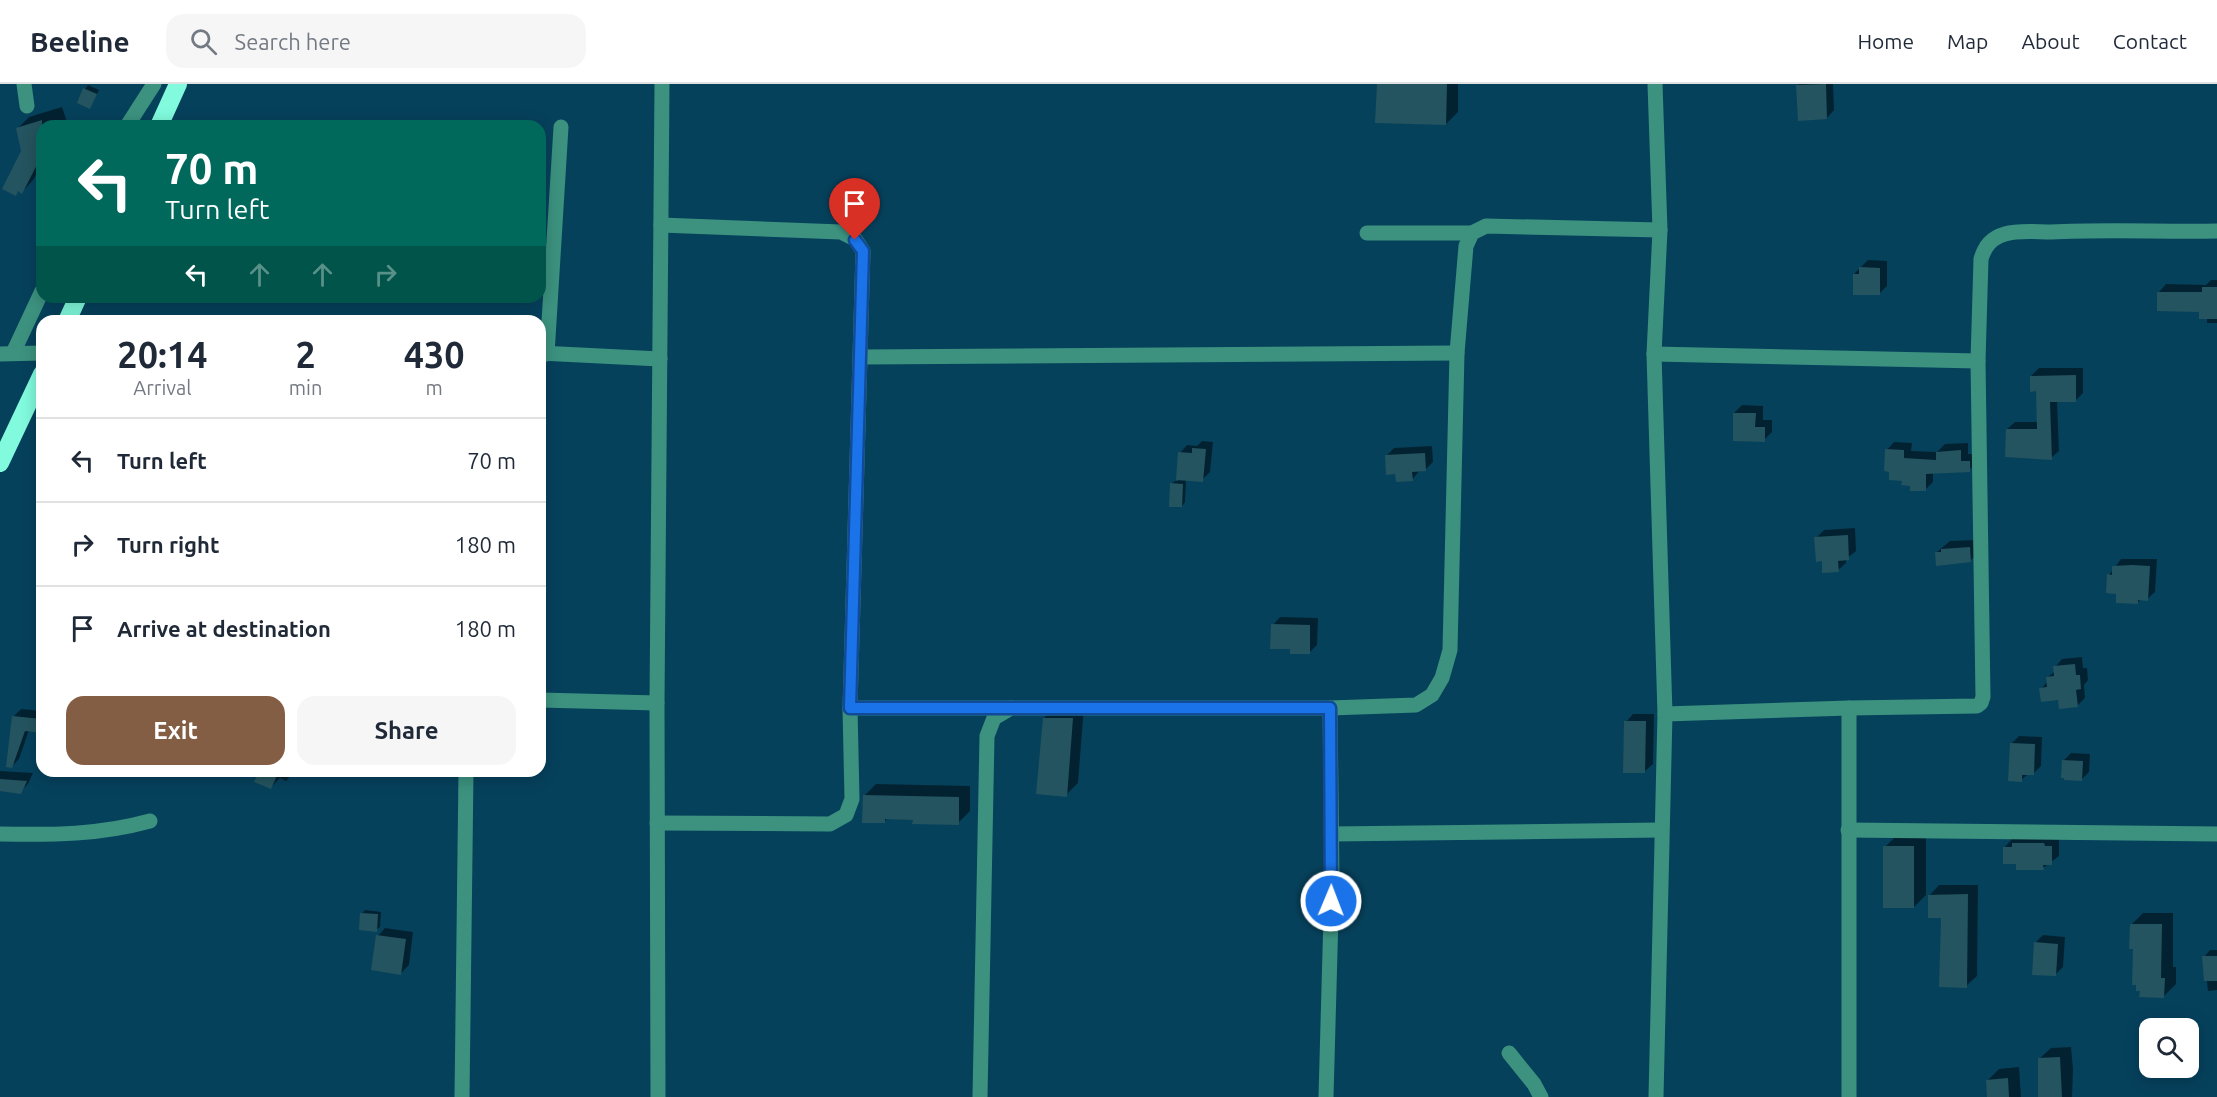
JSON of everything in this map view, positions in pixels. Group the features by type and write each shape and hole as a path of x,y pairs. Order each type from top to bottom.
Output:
{"highway":[{"path":"162,120 178,84"},
{"path":"0,463 36,387"}],"street":[{"path":"24,84 27,106"},
{"path":"131,120 154,84"},
{"path":"658,1097 657,703 662,84"},
{"path":"1655,84 1660,230 1654,354 1665,714 1656,1097"},
{"path":"546,315 561,127"},
{"path":"657,823 830,824 846,815 852,799 850,708 863,251 855,240 841,232 661,225"},
{"path":"1367,233 1472,234 1486,226 1660,230"},
{"path":"1665,714 1977,706 1983,697 1978,361 1981,259 1984,249 1989,242 2006,233 2217,231"},
{"path":"850,708 1330,708 1416,705 1432,695 1443,678 1450,650 1457,353 1466,246 1472,234"},
{"path":"4,356 36,301"},
{"path":"4,356 36,353"},
{"path":"546,353 660,360"},
{"path":"861,357 1457,353"},
{"path":"1654,354 1978,361"},
{"path":"546,700 657,703"},
{"path":"980,1097 987,736 994,718 1011,708"},
{"path":"1326,1097 1331,834 1330,708"},
{"path":"1849,708 1849,1097"},
{"path":"462,1097 466,777"},
{"path":"0,834 68,835 120,829 150,821"},
{"path":"1331,834 1661,830"},
{"path":"1848,830 2217,834"},
{"path":"1509,1053 1534,1084 1541,1097"}],"building":[{"path":"1377,84 1447,84 1446,125 1375,123"},
{"path":"1826,84 1827,119 1798,121 1796,85"},
{"path":"83,88 97,94 90,109 77,103"},
{"path":"36,122 36,167 22,194 18,191 16,196 2,189 21,151 16,128"},
{"path":"1859,267 1880,268 1880,295 1853,295 1853,274 1859,274"},
{"path":"2202,287 2217,287 2217,319 2199,319 2199,312 2157,311 2157,292 2202,292"},
{"path":"2076,375 2076,402 2050,402 2052,460 2005,457 2006,429 2037,429 2036,391 2030,392 2030,376"},
{"path":"1733,413 1756,413 1755,427 1765,427 1765,442 1733,441"},
{"path":"1192,448 1206,449 1203,482 1176,480 1178,452 1192,453"},
{"path":"1885,449 1904,450 1904,458 1936,460 1936,452 1961,450 1961,461 1970,461 1970,472 1926,474 1926,491 1910,491 1910,486 1901,485 1902,481 1889,480 1889,472 1884,471"},
{"path":"1425,453 1426,471 1412,472 1413,481 1396,482 1395,474 1386,475 1385,455"},
{"path":"1170,483 1183,484 1182,507 1169,507"},
{"path":"1848,535 1849,560 1838,561 1839,572 1822,573 1822,561 1816,562 1814,537"},
{"path":"1970,547 1971,562 1936,566 1935,552 1941,552 1941,549"},
{"path":"2112,566 2150,566 2148,601 2138,600 2138,604 2116,603 2116,594 2106,593 2107,574 2112,575"},
{"path":"1271,624 1310,625 1310,654 1290,654 1290,649 1270,649"},
{"path":"2075,664 2076,675 2080,675 2081,689 2076,690 2078,707 2059,709 2058,700 2041,702 2039,688 2047,687 2046,677 2054,676 2053,666"},
{"path":"12,716 36,718 36,732 25,731 12,768 6,767"},
{"path":"1043,718 1073,718 1067,797 1036,794"},
{"path":"1624,721 1646,721 1645,773 1623,773"},
{"path":"2010,743 2035,744 2034,775 2022,775 2022,782 2008,781"},
{"path":"2062,760 2083,761 2082,781 2061,778"},
{"path":"256,777 276,777 271,789 254,782"},
{"path":"0,779 27,781 21,794 0,791"},
{"path":"863,795 959,797 959,825 912,824 913,820 885,819 885,823 862,823"},
{"path":"2012,843 2044,843 2045,846 2052,846 2052,865 2043,865 2044,870 2016,870 2016,864 2003,864 2003,847 2012,847"},
{"path":"1883,846 1914,846 1914,908 1883,908"},
{"path":"1968,894 1967,988 1939,987 1941,918 1928,918 1928,895"},
{"path":"360,913 378,914 377,932 359,930"},
{"path":"2130,924 2162,924 2161,978 2165,978 2164,998 2139,997 2140,991 2136,991 2136,985 2132,985 2133,949 2129,949"},
{"path":"376,935 406,939 401,975 371,970"},
{"path":"2034,942 2058,944 2056,976 2032,975"},
{"path":"2202,956 2217,956 2217,981 2204,981"},
{"path":"2060,1057 2062,1097 2038,1097 2038,1058"},
{"path":"2008,1078 2009,1097 1987,1097 1986,1080"}],"route":[{"path":"855,240 863,251 850,708 1330,708 1331,901"}]}
